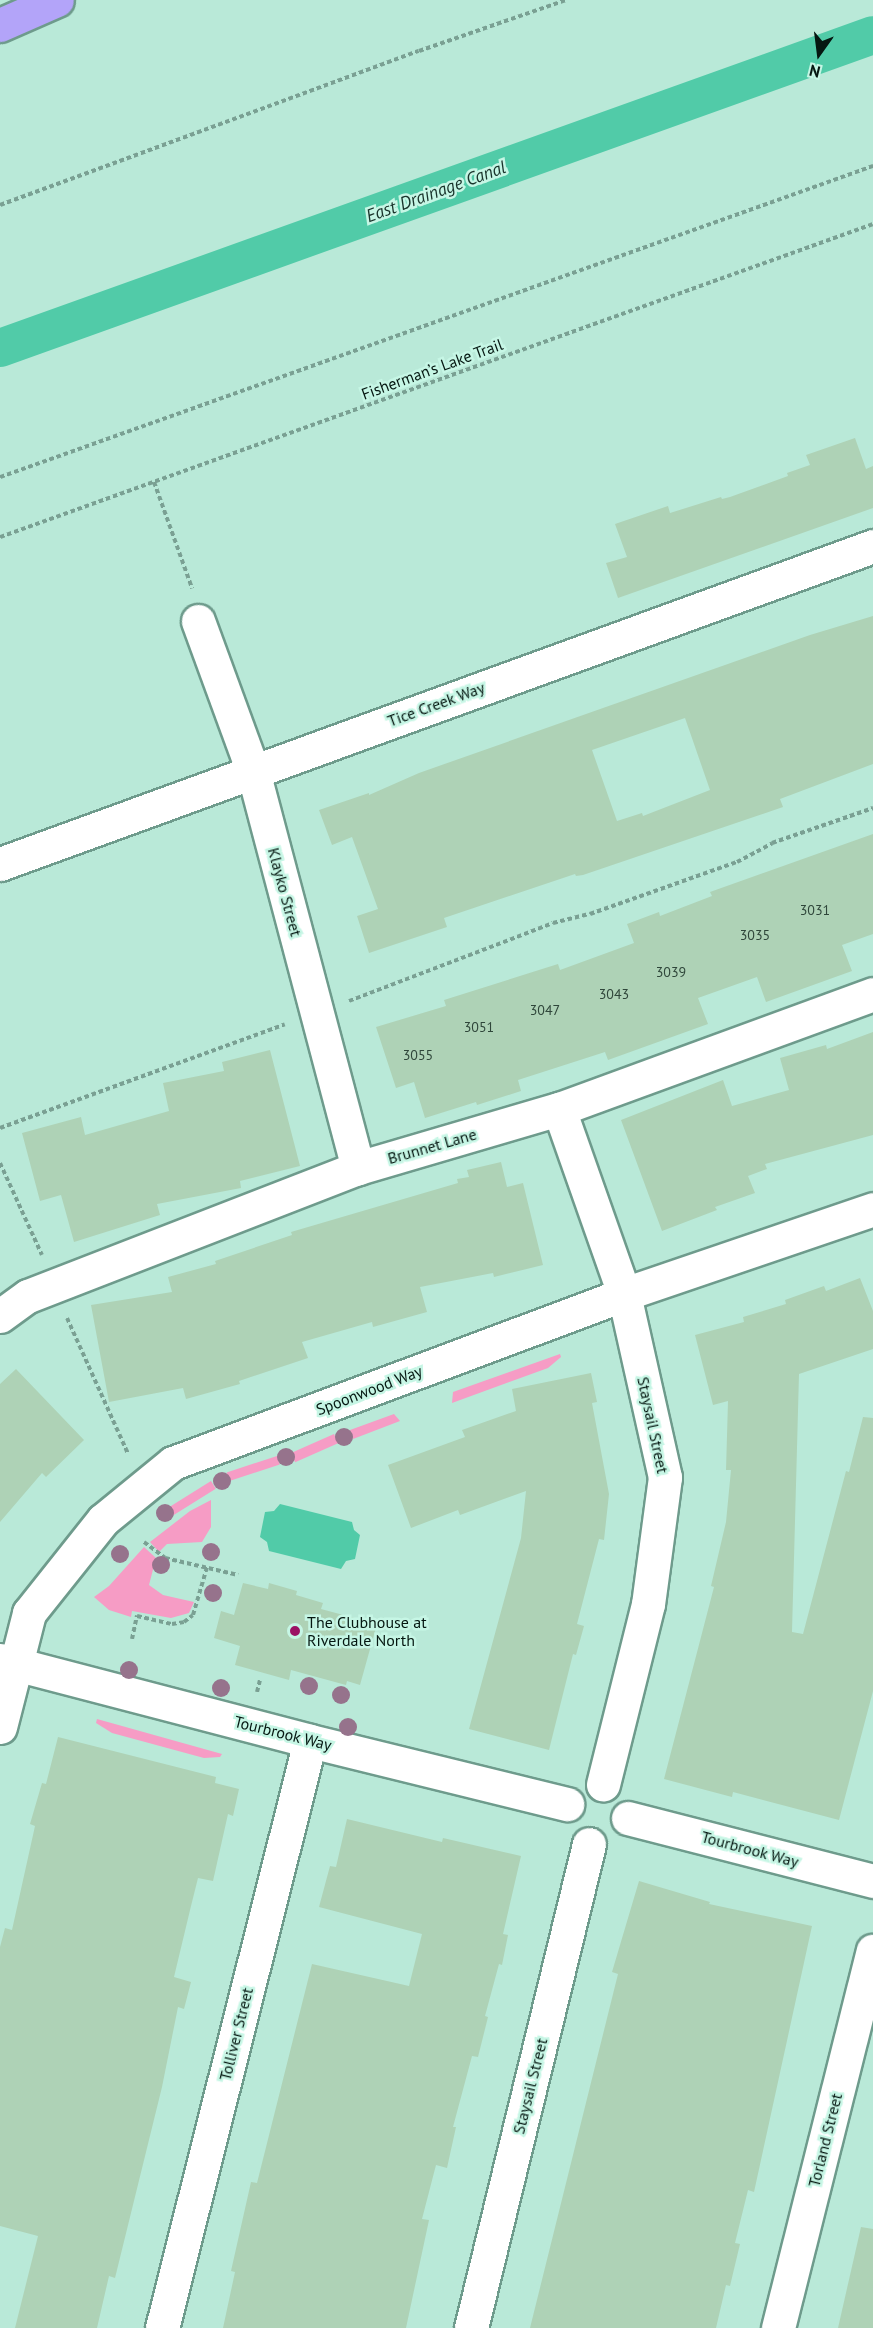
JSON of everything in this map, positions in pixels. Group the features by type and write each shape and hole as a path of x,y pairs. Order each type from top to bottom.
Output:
{"highway":[{"path":"0,25 57,0"}],"street":[{"name":"Tice Creek Way","path":"0,864 873,546"},
{"name":"Klayko Street","path":"195,606 253,771 358,1168"},
{"name":"Brunnet Lane","path":"0,1316 27,1296 55,1284 358,1168 559,1109 873,994"},
{"name":"Staysail Street","path":"559,1109 624,1294 665,1477 648,1604 603,1784"},
{"name":"Spoonwood Way","path":"0,1727 8,1662 29,1613 103,1520 173,1463 624,1294 873,1209"},
{"name":"Tourbrook Way","path":"8,1662 310,1741 567,1804"},
{"name":"Tolliver Street","path":"162,2328 310,1741"},
{"path":"588,1784 603,1784 619,1793 628,1808 628,1818 623,1832 611,1842 596,1846 581,1841 569,1829 566,1821 567,1804 581,1787 588,1784"},
{"name":"Tourbrook Way","path":"628,1818 873,1881"},
{"name":"Staysail Street","path":"471,2328 589,1844"},
{"name":"Torland Street","path":"778,2328 873,1951"}],"path":[{"path":"0,205 419,51 566,0"},
{"path":"0,477 873,166"},
{"name":"Fisherman’s Lake Trail","path":"0,537 873,224"},
{"path":"154,482 195,606"},
{"path":"349,1001 553,923 590,914 737,862 772,843 873,808"},
{"path":"0,1128 294,1021"},
{"path":"0,1163 55,1284"},
{"path":"66,1315 128,1455"},
{"path":"144,1542 165,1558 238,1575"},
{"path":"132,1639 137,1616 172,1624 184,1622 193,1615 207,1568"},
{"path":"256,1695 260,1680"}],"shaded area":[{"path":"560,1354 561,1357 548,1368 452,1403 453,1392"},
{"path":"394,1414 400,1421 353,1439 350,1430"},
{"path":"334,1434 338,1443 295,1462 291,1453"},
{"path":"277,1456 280,1465 229,1481 227,1472"},
{"path":"211,1481 216,1489 173,1515 169,1507"},
{"path":"211,1500 211,1527 202,1542 167,1544 159,1552 150,1542 190,1511"},
{"path":"280,1504 352,1522 354,1530 360,1535 355,1559 346,1561 341,1569 269,1551 267,1542 260,1537 265,1512 274,1511"},
{"path":"144,1547 156,1558 149,1585 163,1595 194,1602 189,1613 171,1618 132,1611 131,1617 109,1610 94,1597 109,1586"},
{"path":"97,1719 222,1754 220,1757 204,1758 112,1733 96,1723"}],"building":[{"path":"855,438 866,469 873,466 873,508 618,598 606,563 627,557 615,524 668,506 670,513 721,497 722,499 730,497 788,476 787,473 810,465 806,455"},
{"path":"873,616 873,764 780,799 783,807 583,875 576,876 575,874 444,918 447,927 369,953 357,916 378,909 352,837 332,845 319,810 369,793 369,795 419,773 810,635","holes":["685,718 710,790 643,816 642,813 617,821 592,750"]},
{"path":"873,834 873,934 842,945 852,971 766,1002 757,977 698,998 708,1024 608,1060 605,1052 518,1080 521,1091 477,1105 476,1102 425,1118 414,1082 396,1088 376,1027 446,1006 444,1000 558,964 560,970 634,943 627,924 659,912 660,916 712,896 710,892"},
{"path":"873,1032 873,1135 765,1164 767,1169 748,1176 755,1193 715,1207 717,1210 662,1231 621,1120 723,1080 732,1106 789,1090 780,1058 826,1045 827,1049"},
{"path":"270,1050 300,1166 240,1181 241,1188 157,1204 160,1215 74,1242 61,1195 40,1201 22,1133 81,1117 85,1135 169,1111 163,1083 224,1071 222,1062"},
{"path":"501,1162 507,1187 523,1183 543,1265 494,1277 493,1273 420,1287 427,1312 373,1327 372,1322 302,1342 308,1358 239,1381 240,1384 186,1399 183,1388 109,1402 91,1305 172,1292 168,1277 216,1264 215,1261 292,1235 291,1232 458,1183 457,1179 469,1177 467,1170"},
{"path":"860,1278 873,1311 873,1349 799,1374 792,1632 803,1634 846,1471 849,1472 863,1417 873,1418 873,1691 839,1820 733,1792 732,1797 664,1779 714,1587 711,1586 726,1522 731,1470 726,1470 728,1401 713,1405 695,1335 744,1322 743,1317 786,1304 785,1300 824,1286 826,1291"},
{"path":"16,1369 84,1440 46,1477 42,1473 0,1522 0,1384"},
{"path":"591,1373 597,1402 592,1403 609,1494 604,1540 599,1539 577,1624 584,1626 576,1655 573,1654 549,1750 469,1729 521,1538 526,1491 460,1515 458,1510 411,1528 388,1465 465,1437 462,1430 516,1411 512,1389"},
{"name":"The Clubhouse at Riverdale North","path":"243,1583 268,1589 269,1583 297,1591 296,1595 323,1603 321,1609 377,1624 360,1685 347,1681 346,1685 291,1670 289,1680 235,1665 240,1646 214,1638 221,1611 234,1615"},
{"path":"58,1737 216,1777 215,1783 239,1789 233,1816 228,1814 213,1881 198,1878 174,1977 191,1982 184,2009 178,2007 162,2087 115,2278 109,2276 97,2328 15,2328 38,2236 0,2226 0,1947 5,1928 12,1930 35,1826 30,1824 42,1783 46,1784"},
{"path":"347,1819 442,1842 443,1838 521,1856 503,1934 508,1935 502,1965 499,1964 485,2016 488,2017 478,2057 472,2056 453,2127 456,2127 447,2168 436,2165 422,2219 429,2220 406,2328 223,2328 235,2272 231,2271 251,2182 257,2183 312,1964 409,1986 422,1934 319,1907 330,1866 336,1867"},
{"path":"639,1881 710,1902 709,1904 812,1926 754,2192 748,2190 735,2243 740,2244 730,2286 726,2285 716,2328 530,2328 618,1974 612,1972"},
{"path":"861,2227 873,2229 873,2328 838,2328"}],"waterway":[{"name":"East Drainage Canal","path":"0,348 873,35"}],"place":[{"name":"The Clubhouse at Riverdale North","path":"295,1631"}]}
